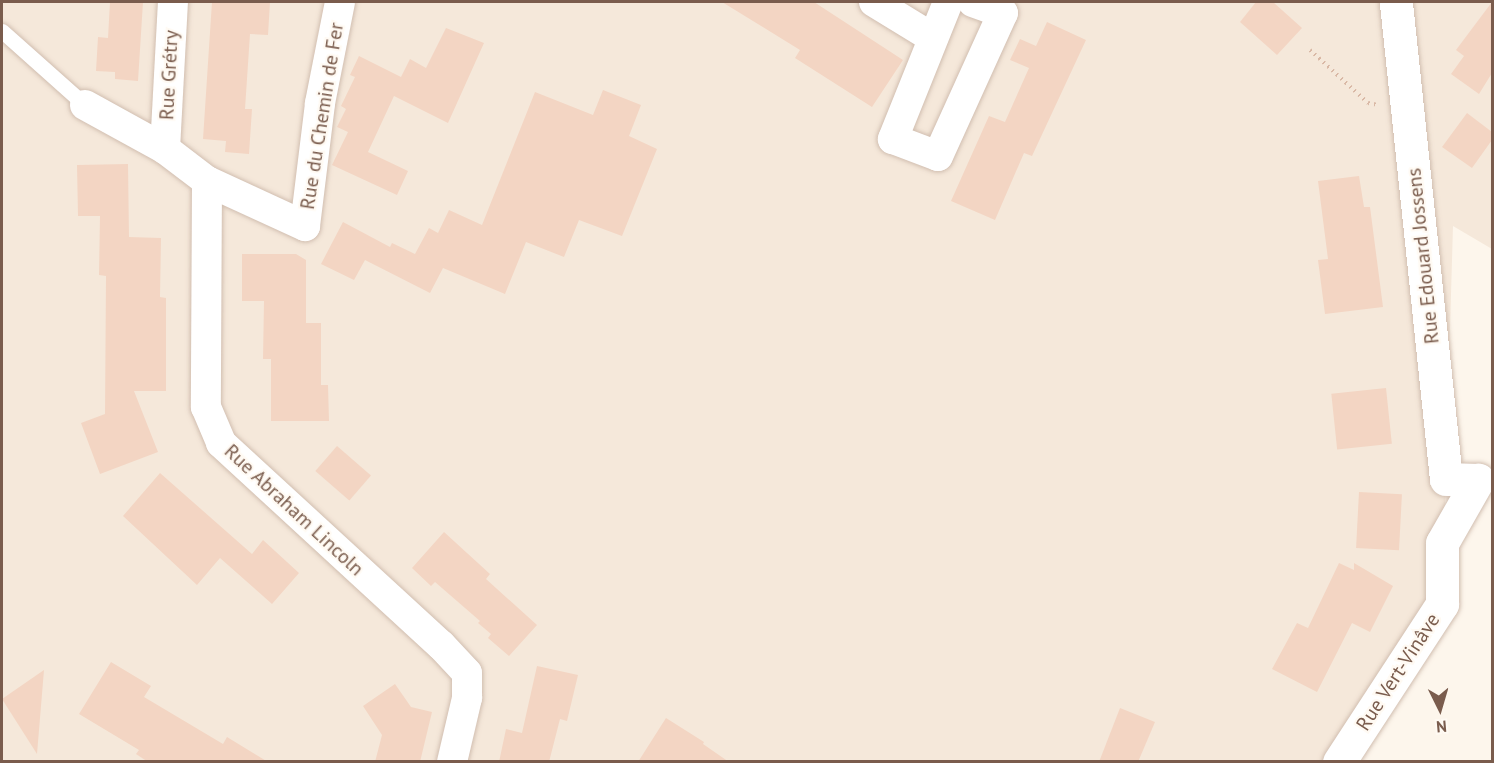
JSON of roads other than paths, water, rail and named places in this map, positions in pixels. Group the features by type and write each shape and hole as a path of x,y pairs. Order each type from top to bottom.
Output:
{"street":[{"name":"Rue Grétry","path":"165,149 173,2"},
{"name":"Rue du Chemin de Fer","path":"85,105 165,149 207,181 305,226 320,103 340,2"},
{"path":"874,2 933,38"},
{"path":"948,2 893,139 938,156 1003,13 973,2"},
{"name":"Rue Edouard Jossens","path":"1396,2 1446,479 1485,479"},
{"name":"Rue Abraham Lincoln","path":"207,181 206,407 221,443 441,645 467,674 467,698 452,762"},
{"name":"Rue Vert-Vinâve","path":"1339,762 1442,604 1442,543 1485,479"}],"lane":[{"name":"Rue du Chemin de Fer","path":"2,31 85,105"}]}
